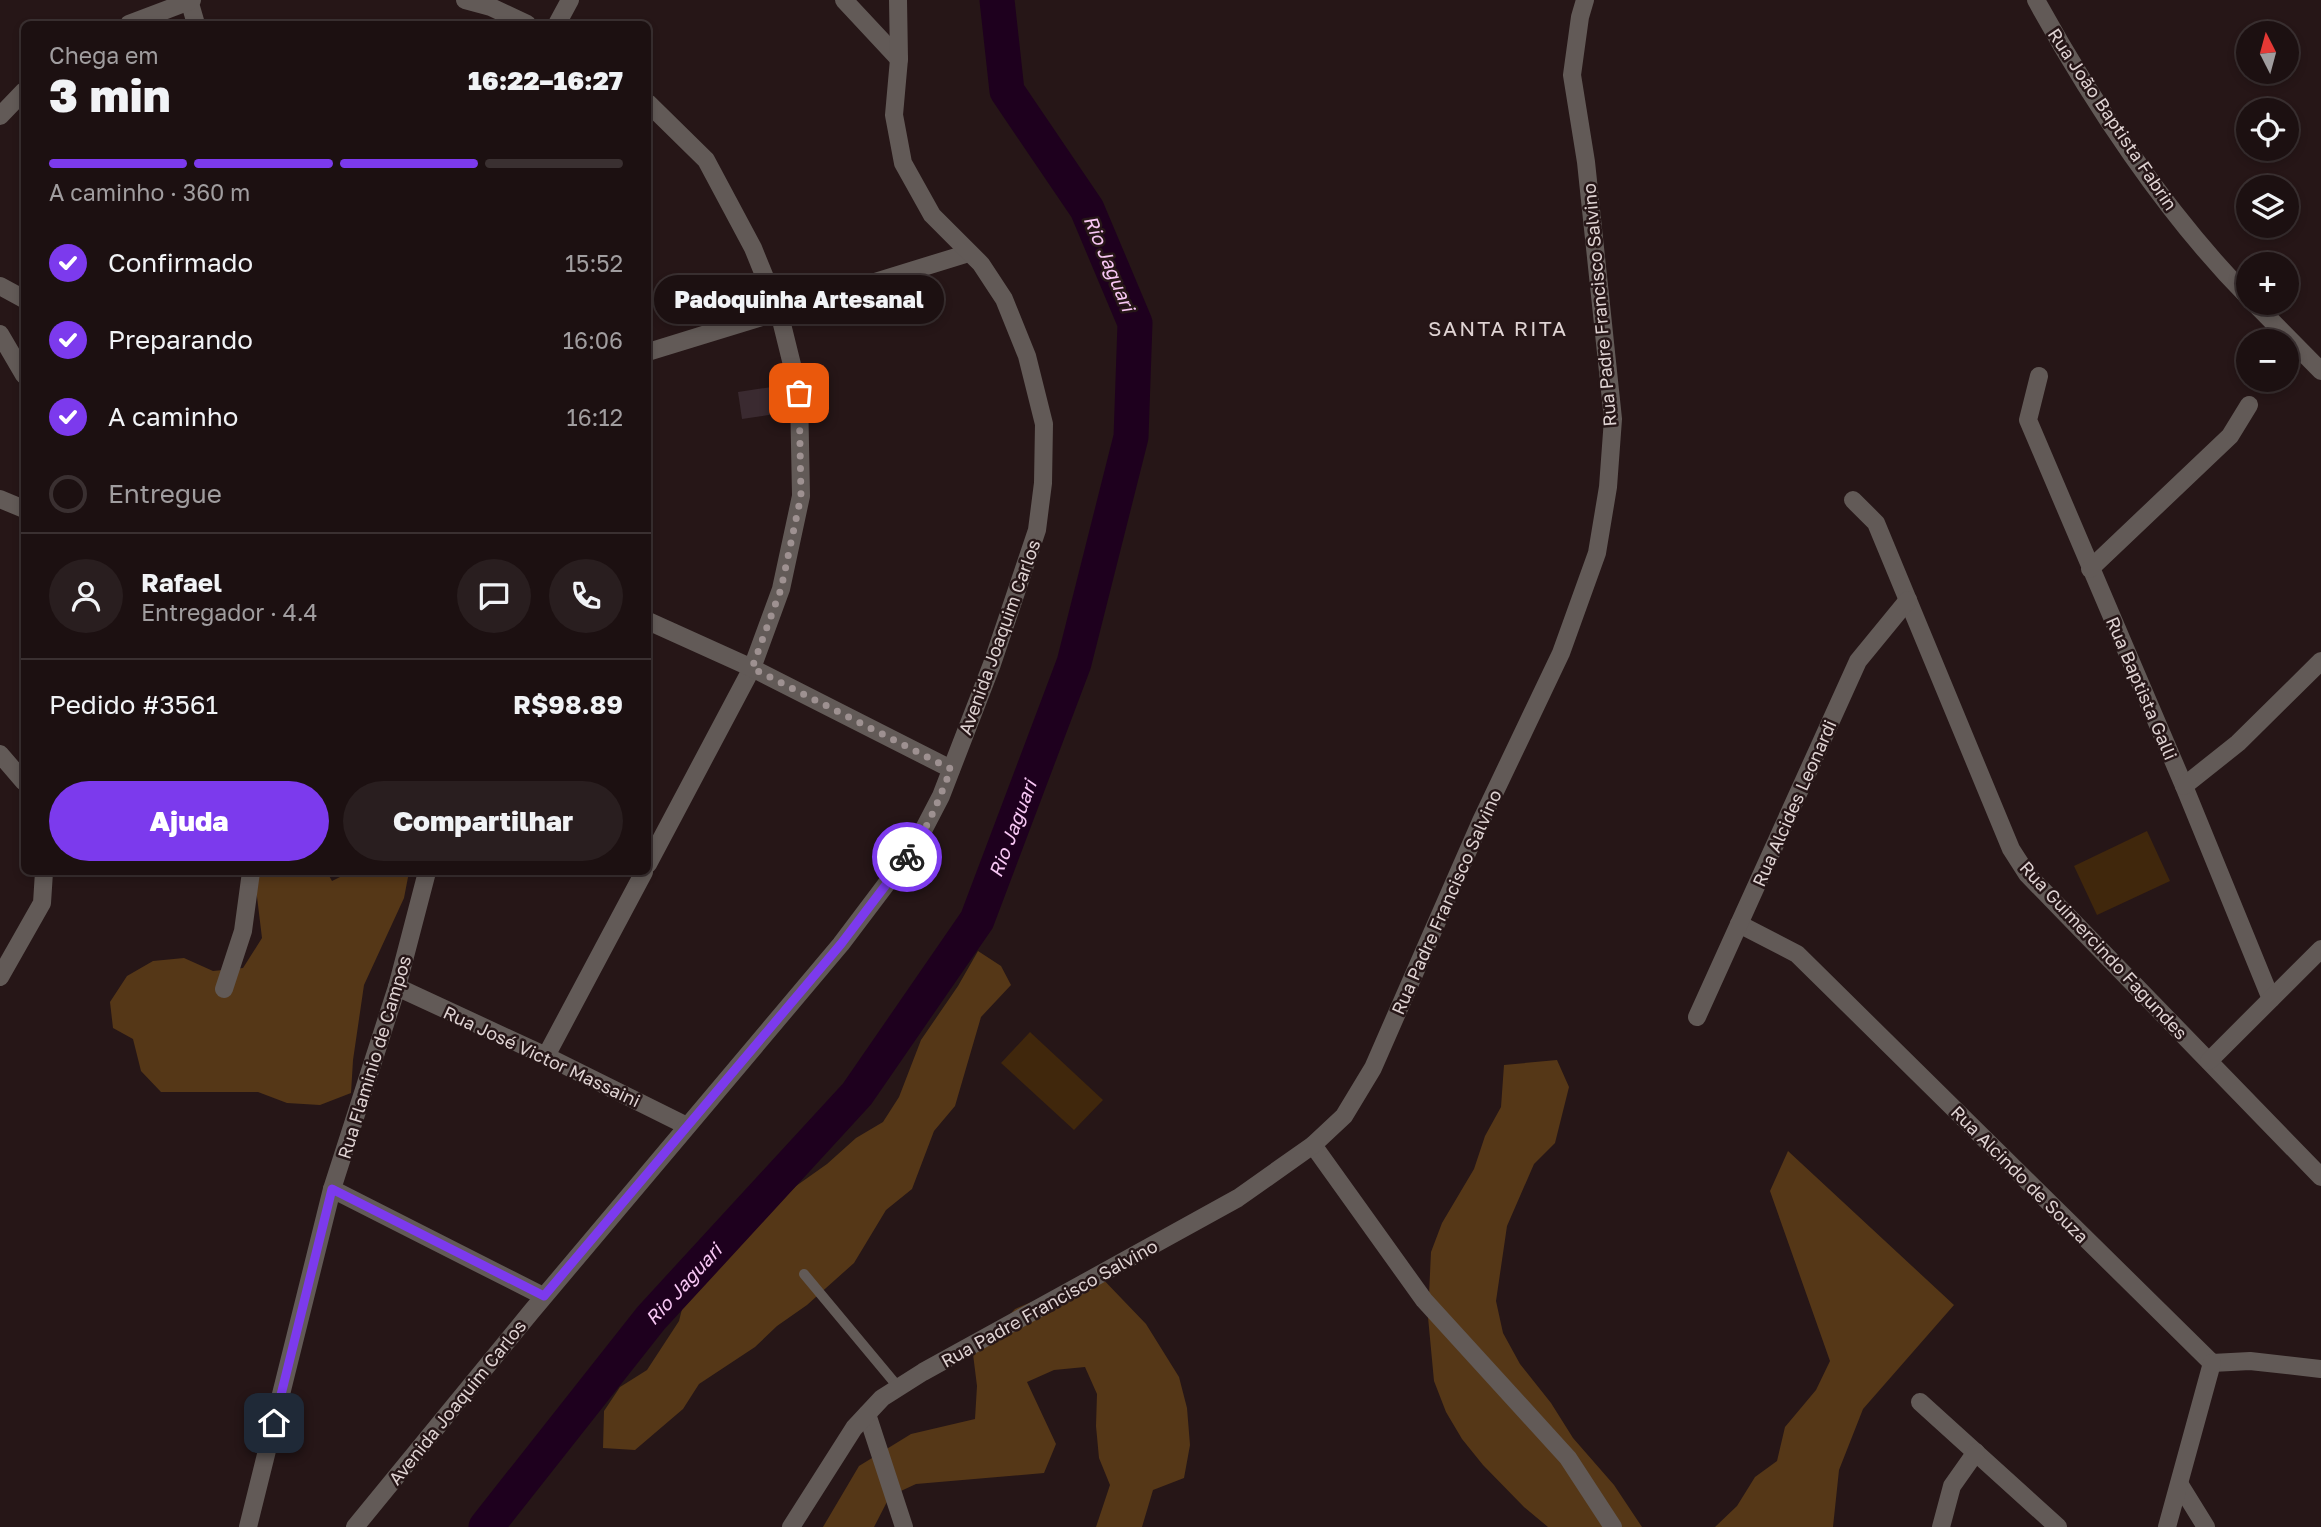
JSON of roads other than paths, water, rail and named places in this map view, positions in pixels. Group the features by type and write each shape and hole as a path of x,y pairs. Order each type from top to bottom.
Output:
{"street":[{"path":"137,21 190,0 195,21"},
{"path":"465,0 491,7 521,21"},
{"path":"559,21 570,0"},
{"path":"844,0 899,59"},
{"name":"Avenida Joaquim Carlos","path":"355,1527 544,1296 841,944 915,846 941,796 992,664 1037,530 1043,483 1044,424 1027,356 1004,299 981,264 932,215 903,163 894,115 899,59 898,0"},
{"name":"Rua Padre Francisco Salvino","path":"791,1527 855,1427 882,1398 1238,1198 1312,1145 1344,1116 1373,1068 1481,821 1561,653 1597,553 1608,487 1613,419 1586,162 1572,75 1585,0"},
{"name":"Rua João Baptista Fabrin","path":"2036,0 2065,52 2159,193 2236,283"},
{"path":"0,116 21,94"},
{"path":"651,106 706,160 753,248 779,312 799,393 801,496 781,589 752,668 651,858"},
{"path":"651,351 969,253"},
{"path":"0,286 21,297"},
{"path":"2266,315 2321,370"},
{"path":"0,334 21,370"},
{"name":"Rua Baptista Galli","path":"2039,376 2028,420 2185,786 2271,999"},
{"path":"2090,569 2230,436 2249,405"},
{"path":"0,499 21,508"},
{"name":"Rua Guimercindo Fagundes","path":"1853,500 1876,523 2011,849 2027,874 2321,1177"},
{"name":"Rua Alcides Leonardi","path":"1697,1017 1858,661 1908,600"},
{"path":"651,622 752,668 951,769"},
{"path":"2185,786 2238,743 2321,661"},
{"path":"0,754 21,778"},
{"path":"0,977 42,903 44,875"},
{"path":"224,989 243,931 251,875"},
{"name":"Rua Flaminio de Campos","path":"248,1527 332,1189 397,988 426,875"},
{"path":"546,1056 642,875"},
{"name":"Rua Alcindo de Souza","path":"1739,924 1797,954 2212,1363"},
{"path":"2209,1061 2321,949"},
{"name":"Rua José Victor Massaini","path":"397,988 546,1056 687,1126"},
{"path":"1312,1145 1424,1300 1568,1458 1613,1527"},
{"path":"332,1189 544,1296"},
{"path":"2167,1527 2212,1363 2250,1361 2321,1369"},
{"path":"1920,1402 2058,1527"},
{"path":"867,1414 904,1527"},
{"path":"1941,1527 1952,1486 1976,1452"},
{"path":"2180,1485 2206,1527"}],"lane":[{"path":"804,1273 899,1388"}],"waterway":[{"name":"Rio Jaguari","path":"486,1527 651,1318 857,1094 977,920 1074,663 1131,437 1135,323 1087,209 1007,91 997,0"}],"place":[{"name":"Padoquinha Artesanal","path":"799,393"}],"district":[{"name":"SANTA RITA","path":"1498,328"}]}
